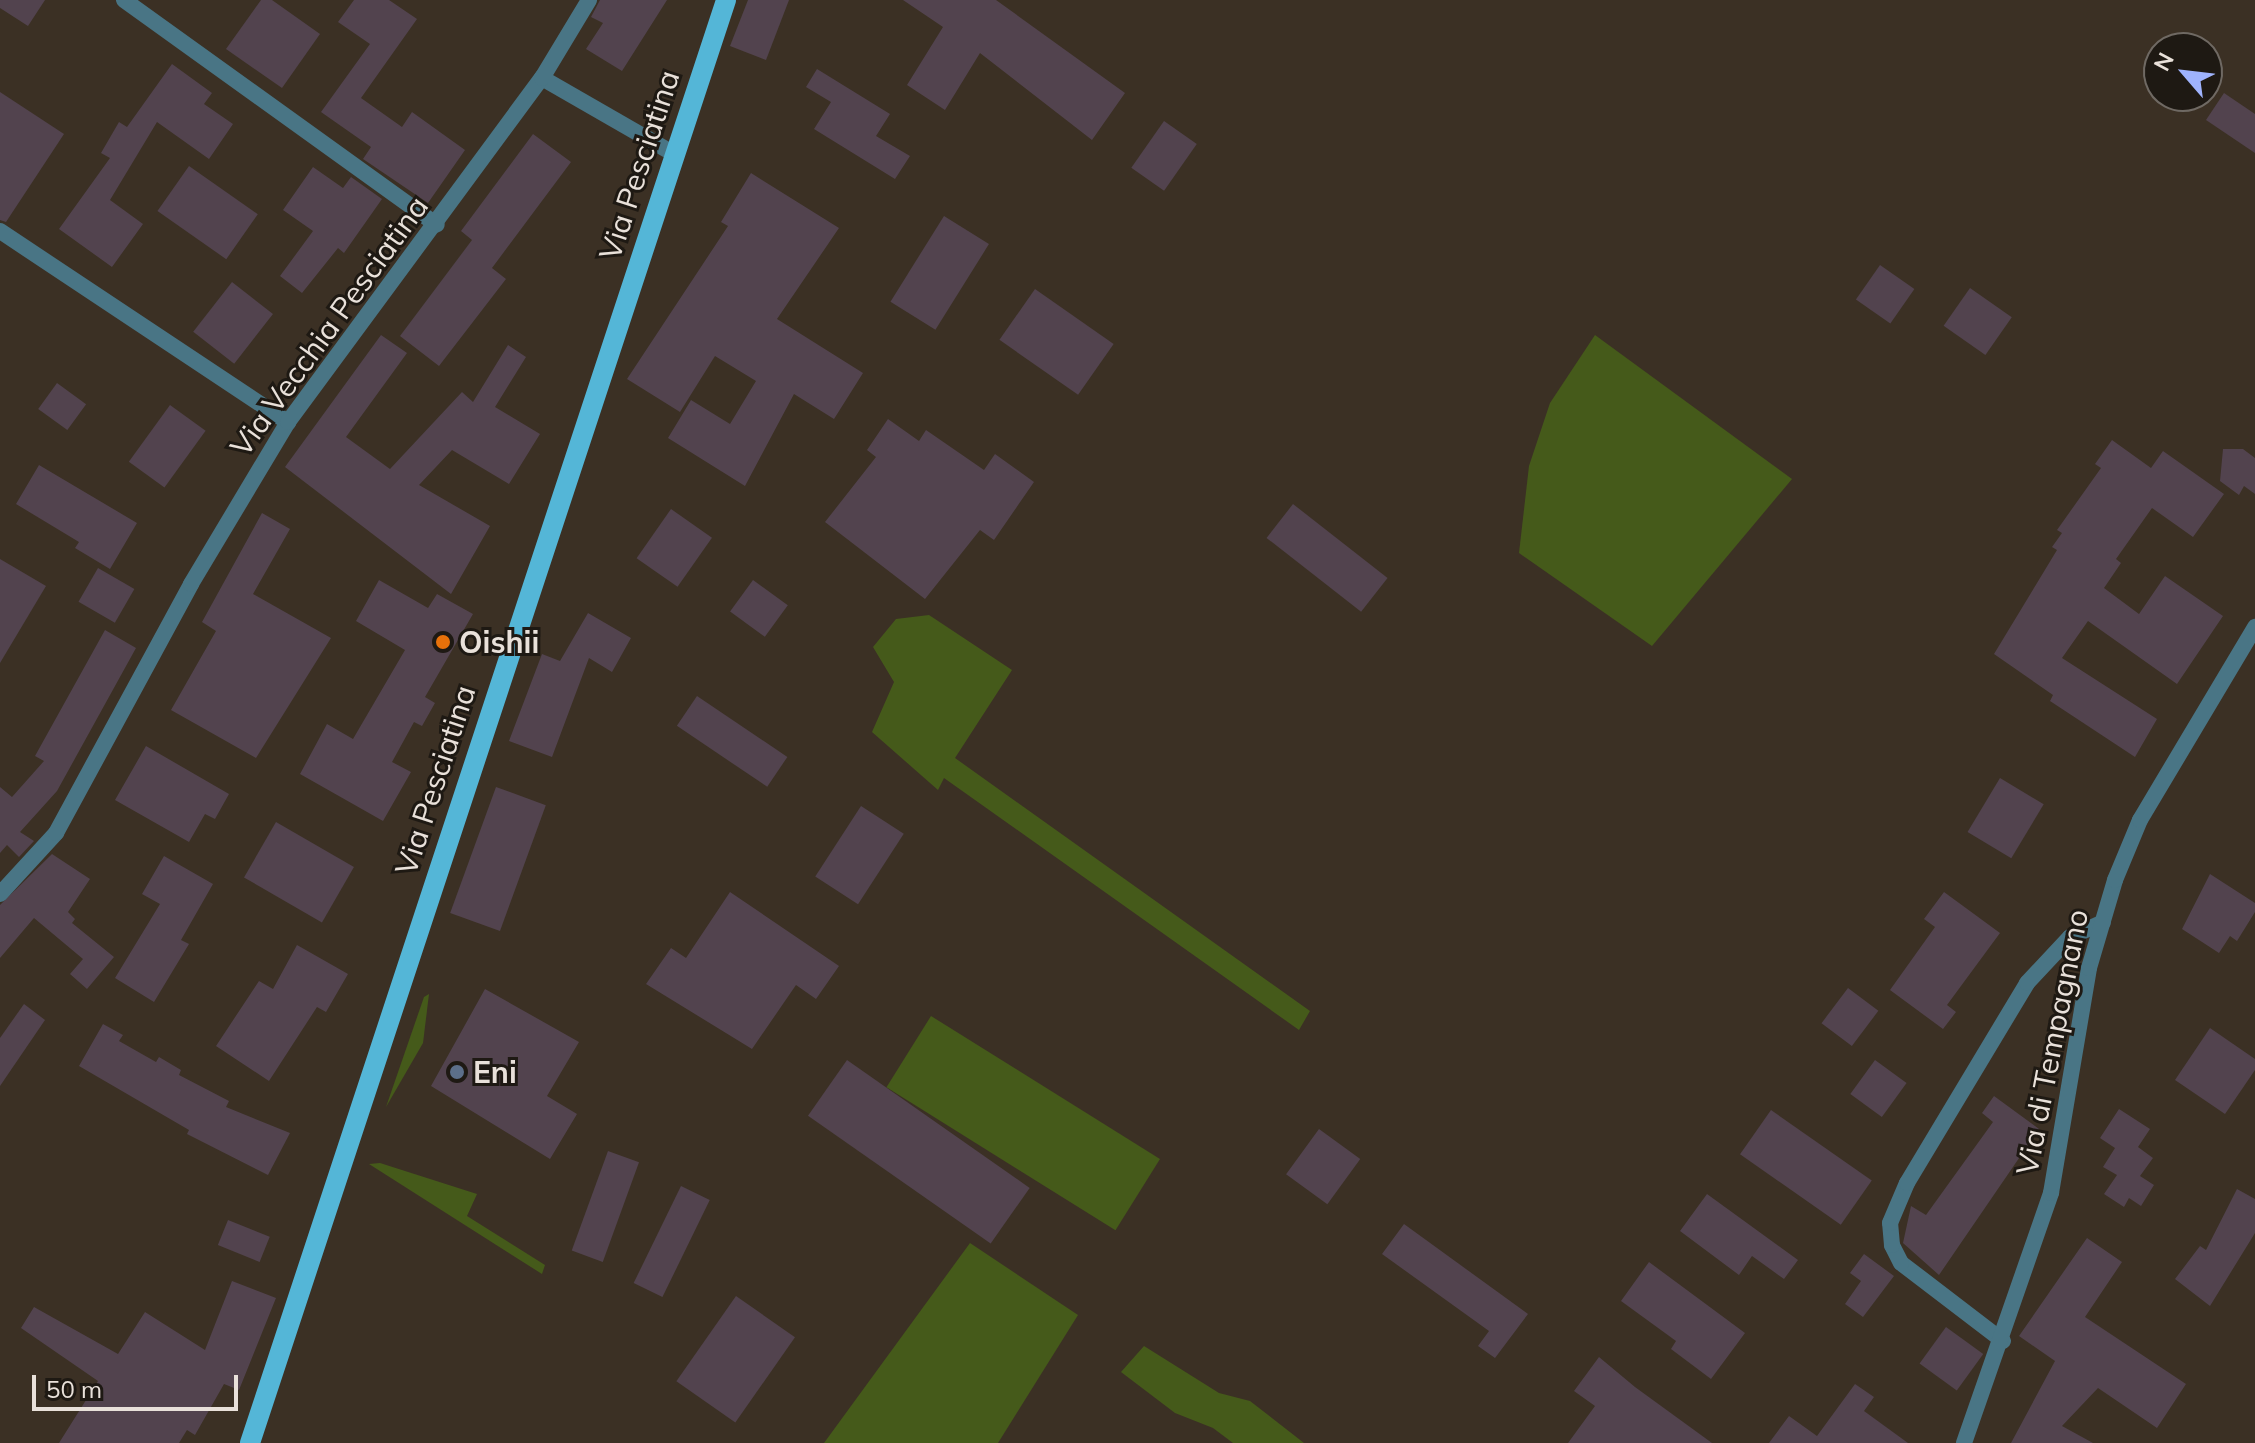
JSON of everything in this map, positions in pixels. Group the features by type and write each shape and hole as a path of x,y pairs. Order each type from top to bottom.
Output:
{"main road":[{"name":"Via Pesciatina","path":"250,1443 726,0"}],"street":[{"path":"124,0 437,225"},
{"name":"Via Vecchia Pesciatina","path":"0,894 56,833 191,584 288,422 437,225 542,78 589,0"},
{"path":"542,78 674,154"},
{"path":"0,231 288,422"},
{"name":"Via di Tempagnano","path":"1964,1443 2003,1341 2051,1193 2089,968 2103,922 2140,820 2255,627"},
{"path":"2003,1341 1901,1263 1892,1245 1890,1223 1907,1183 2027,983 2070,937 2103,922"}],"green space":[{"path":"1595,335 1792,479 1652,646 1519,553 1529,466 1550,403"},
{"path":"929,615 1012,670 955,758 1310,1011 1299,1030 944,778 938,790 872,732 894,682 873,647 896,619"},
{"path":"429,994 423,1043 386,1107 424,997"},
{"path":"931,1016 1160,1159 1115,1230 886,1087"},
{"path":"380,1163 477,1194 467,1216 545,1265 542,1274 369,1164"},
{"path":"970,1243 1078,1315 998,1443 824,1443"},
{"path":"1144,1346 1219,1393 1250,1401 1304,1443 1233,1443 1213,1428 1175,1413 1121,1372"}],"building":[{"path":"0,0 45,0 28,26 0,8"},
{"path":"261,0 272,0 320,34 282,88 226,49"},
{"path":"354,0 389,0 417,19 361,98 402,127 412,112 465,150 428,203 363,159 371,147 321,112 370,44 338,22"},
{"path":"600,0 667,0 622,71 586,49 603,23 591,17"},
{"path":"748,0 789,0 766,60 730,46"},
{"path":"903,0 996,0 1125,93 1092,140 980,53 945,110 907,85 943,27"},
{"path":"172,64 212,93 204,104 233,124 209,159 157,122 110,200 143,224 112,267 59,229 110,158 101,153 119,122 127,127"},
{"path":"817,69 890,114 876,136 910,156 895,179 814,129 831,102 806,87"},
{"path":"0,92 64,134 6,222 0,220"},
{"path":"2223,94 2255,114 2255,153 2206,120 2211,112 2223,112"},
{"path":"1164,121 1197,144 1164,191 1131,168"},
{"path":"533,134 571,162 492,268 506,279 439,366 400,336 472,240 461,231"},
{"path":"189,166 258,214 226,259 157,211"},
{"path":"313,167 343,188 351,177 382,199 344,253 338,248 302,293 280,276 313,231 283,210"},
{"path":"751,173 839,228 777,319 863,373 834,419 794,394 745,486 668,438 691,400 730,424 756,381 715,356 680,412 627,379 728,226 721,222"},
{"path":"944,216 989,244 935,330 890,302"},
{"path":"1880,265 1914,289 1890,323 1856,299"},
{"path":"232,282 273,314 234,364 193,332"},
{"path":"1970,288 2012,317 1985,355 1944,326"},
{"path":"1035,289 1114,344 1078,395 999,340"},
{"path":"381,335 407,353 346,437 390,469 462,392 473,402 508,345 526,357 495,407 540,434 509,484 452,450 419,485 490,526 451,594 285,467"},
{"path":"57,383 86,404 67,430 38,409"},
{"path":"170,405 206,431 164,487 129,462"},
{"path":"888,419 919,441 926,430 984,470 995,454 1034,482 994,540 980,530 925,599 825,522 876,457 867,450"},
{"path":"2112,440 2151,468 2163,451 2224,494 2193,537 2152,508 2116,559 2121,563 2104,588 2139,614 2165,576 2223,616 2177,684 2088,621 2062,658 2157,719 2135,757 2050,701 2053,695 1994,654 2057,550 2052,547 2062,533 2057,530 2101,468 2095,464"},
{"path":"2223,449 2243,449 2255,458 2255,494 2244,486 2239,495 2220,481"},
{"path":"39,465 137,523 110,569 75,548 79,542 16,504"},
{"path":"1293,504 1388,578 1361,612 1267,538"},
{"path":"671,509 712,538 678,587 637,558"},
{"path":"262,513 290,529 253,594 331,638 256,758 171,710 216,631 202,622"},
{"path":"0,559 46,586 0,663"},
{"path":"98,568 134,589 115,623 78,602"},
{"path":"379,580 428,608 437,594 473,614 425,697 435,703 422,726 414,722 392,762 411,772 383,821 300,774 327,724 353,739 405,650 356,621"},
{"path":"753,580 788,605 765,637 730,612"},
{"path":"588,613 631,638 612,672 589,658 552,757 509,741 542,654 560,661"},
{"path":"105,630 136,648 57,791 20,832 34,841 19,857 7,845 0,853 0,787 12,797 44,761 35,756"},
{"path":"697,696 787,757 767,787 677,726"},
{"path":"146,746 229,794 215,819 205,814 189,842 115,800"},
{"path":"2000,778 2044,804 2011,858 1968,832"},
{"path":"496,787 546,805 500,931 450,913"},
{"path":"861,806 904,834 858,904 815,876"},
{"path":"276,822 354,867 322,922 244,877"},
{"path":"52,854 90,879 68,912 75,919 72,923 114,957 87,989 70,974 83,959 34,918 0,958 0,905"},
{"path":"164,856 213,884 181,940 189,944 154,1002 115,978 160,904 142,894"},
{"path":"2210,874 2255,903 2255,912 2237,941 2230,936 2219,953 2182,929"},
{"path":"730,892 839,966 816,999 796,985 752,1049 646,984 671,948 686,958"},
{"path":"1944,892 2000,933 1947,1005 1956,1012 1943,1029 1890,990 1935,927 1924,919"},
{"path":"297,945 348,974 326,1012 317,1007 269,1081 216,1046 259,981 273,989"},
{"path":"1848,988 1878,1011 1852,1046 1822,1023"},
{"path":"485,989 579,1042 547,1096 577,1114 550,1159 431,1086"},
{"path":"24,1004 45,1020 0,1086 0,1038"},
{"path":"103,1024 123,1035 119,1041 156,1062 159,1057 181,1070 179,1075 229,1101 226,1107 290,1133 268,1175 187,1134 189,1130 79,1066"},
{"path":"2210,1028 2255,1059 2255,1070 2225,1114 2175,1080"},
{"path":"847,1060 1030,1188 991,1244 808,1116"},
{"path":"1875,1060 1907,1083 1882,1117 1850,1094"},
{"path":"1994,1096 2039,1129 1939,1275 1903,1243 1911,1206 1926,1215 1993,1122 1982,1113"},
{"path":"2119,1109 2150,1129 2138,1147 2153,1158 2140,1176 2154,1185 2141,1206 2129,1198 2124,1207 2104,1194 2117,1175 2103,1167 2115,1148 2100,1138"},
{"path":"1771,1110 1872,1181 1841,1225 1740,1154"},
{"path":"1319,1129 1360,1159 1327,1204 1286,1174"},
{"path":"608,1151 639,1162 603,1262 572,1251"},
{"path":"681,1186 710,1200 662,1297 634,1283"},
{"path":"2237,1189 2255,1199 2255,1233 2210,1306 2175,1279 2200,1246 2206,1250"},
{"path":"1707,1194 1798,1260 1784,1279 1752,1256 1739,1275 1680,1231"},
{"path":"228,1220 270,1237 260,1262 218,1245"},
{"path":"1404,1224 1528,1314 1495,1358 1478,1346 1489,1331 1382,1254"},
{"path":"2087,1238 2122,1262 2085,1317 2186,1384 2157,1428 2098,1388 2062,1426 2093,1443 2011,1443 2055,1361 2019,1336"},
{"path":"1864,1254 1894,1276 1863,1317 1845,1304 1861,1281 1850,1273"},
{"path":"1649,1262 1745,1333 1711,1379 1671,1349 1676,1341 1621,1301"},
{"path":"232,1281 276,1298 239,1390 224,1384 195,1435 187,1430 179,1443 59,1443 98,1381 21,1328 34,1307 118,1354 145,1312 205,1350"},
{"path":"736,1296 795,1337 735,1422 676,1381"},
{"path":"1946,1327 1983,1354 1957,1390 1920,1363"},
{"path":"1599,1357 1712,1443 1568,1443 1595,1406 1574,1391"},
{"path":"1855,1384 1874,1397 1864,1411 1908,1443 1769,1443 1789,1416 1817,1436"}],"place":[{"name":"Oishii","path":"443,642"},
{"name":"Eni","path":"457,1072"}]}
